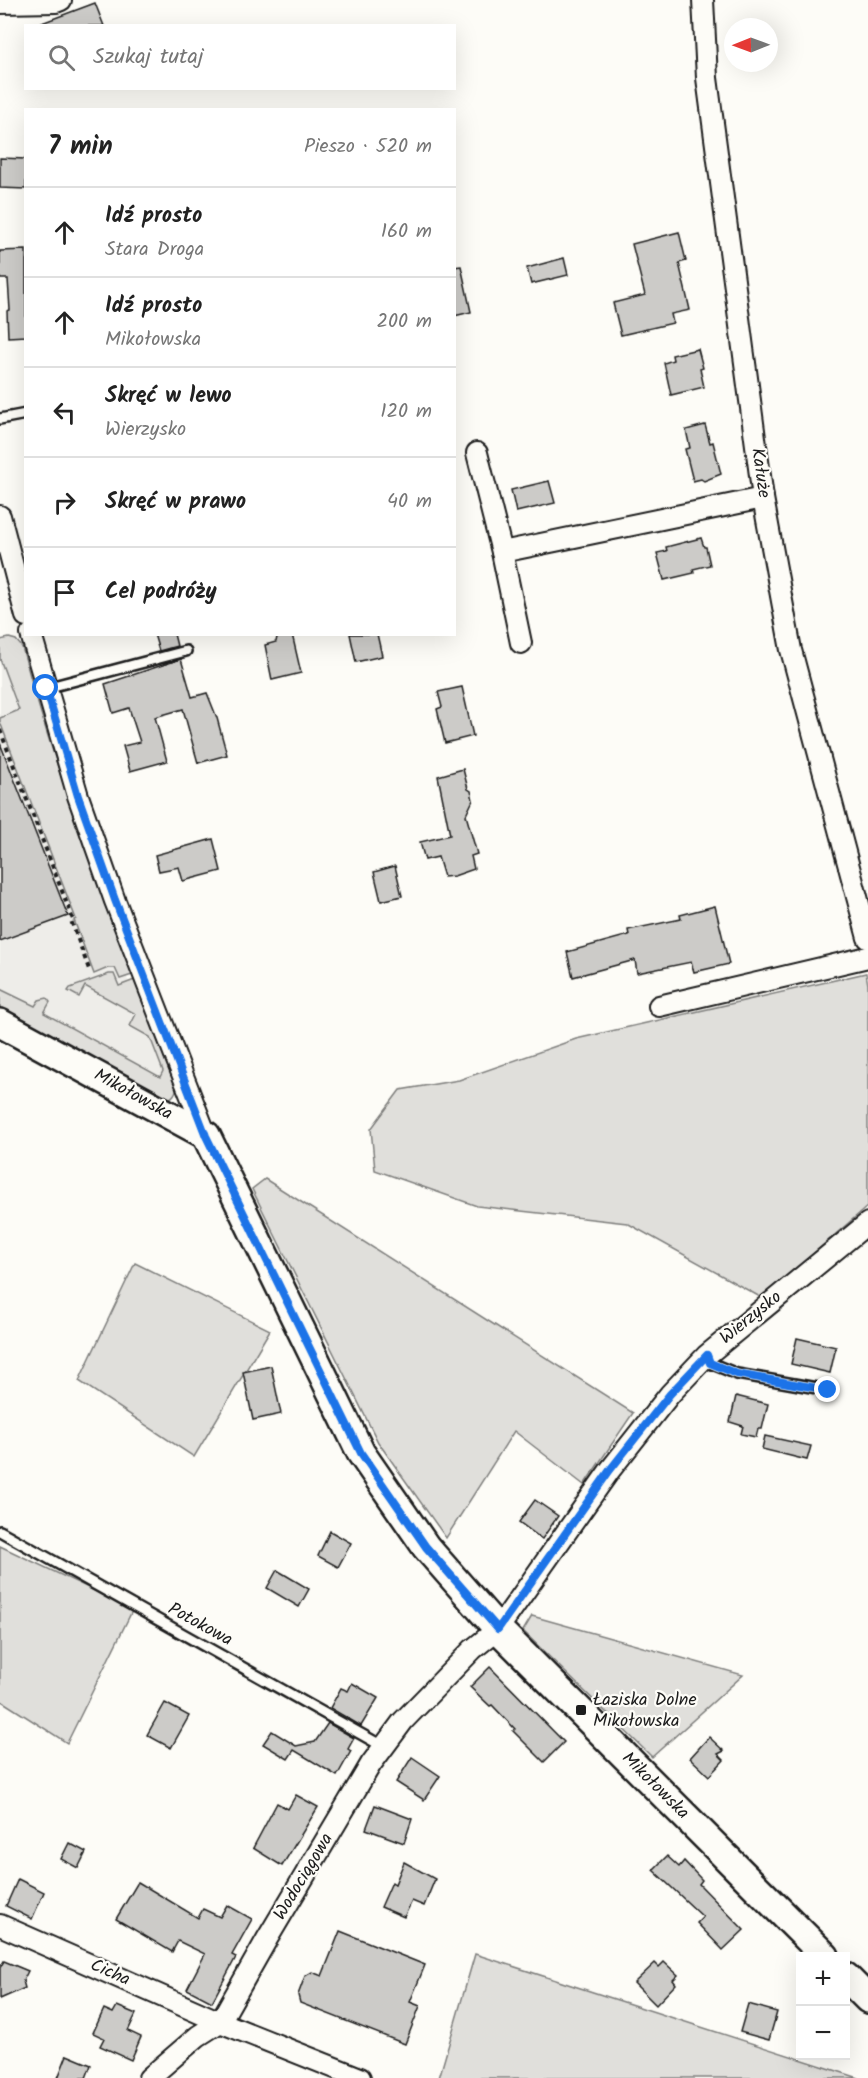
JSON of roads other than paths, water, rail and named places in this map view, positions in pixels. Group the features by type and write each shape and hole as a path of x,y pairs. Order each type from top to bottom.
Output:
{"street":[{"path":"0,3 62,0"},
{"name":"Kałuże","path":"703,0 707,78 763,498 791,650 868,938"},
{"path":"477,453 502,552 521,643"},
{"path":"502,552 763,498"},
{"path":"0,516 24,608"},
{"path":"32,636 78,796 115,900 206,1136"},
{"path":"659,1006 868,957"},
{"name":"Mikołowska","path":"0,1023 206,1136 361,1453 426,1547 498,1629 821,1952"},
{"name":"Wierzysko","path":"498,1629 610,1470 670,1394 707,1355 868,1223"},
{"name":"Wodociągowa","path":"220,2022 371,1764 403,1721 473,1649 498,1629"},
{"name":"Cicha","path":"0,1925 220,2022"},
{"path":"850,1981 868,1999"},
{"path":"149,2078 198,2036 220,2022 360,2078"}],"lane":[{"path":"0,419 24,414"},
{"path":"46,688 186,651"},
{"path":"707,1355 710,1363 737,1374 828,1390"},
{"name":"Potokowa","path":"0,1532 384,1747"}],"place":[{"name":"Łaziska Dolne Mikołowska","path":"581,1710"}]}
